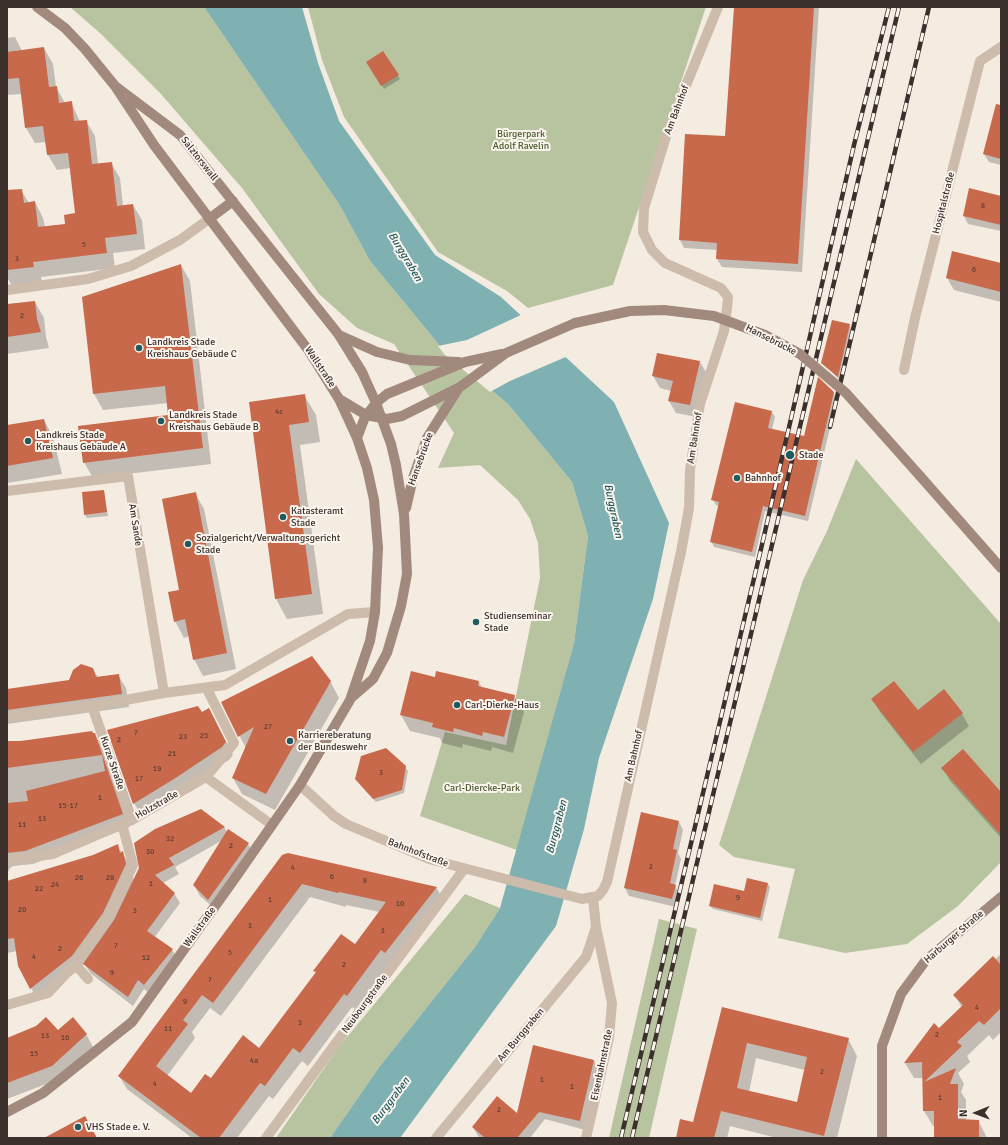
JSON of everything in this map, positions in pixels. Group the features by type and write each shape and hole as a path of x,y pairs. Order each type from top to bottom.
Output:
{"main road":[{"name":"Salztorswall","path":"37,7 70,33 115,86 180,135 339,335"},
{"name":"Wallstraße","path":"7,1112 43,1093 132,1022 300,785 350,700 370,641 375,612 378,548 377,518 370,482 357,438 339,398 309,351 154,145 115,86"},
{"path":"209,219 233,201"},
{"name":"Hansebrücke","path":"339,398 350,407 366,415 383,419 398,417 460,387 506,353 561,328 611,314 652,310 681,311 714,316 765,334 800,354 846,393 1001,568"},
{"name":"Wallstraße","path":"339,335 362,372 383,419 396,465 404,514 407,574 396,624 387,653 372,679 350,700"},
{"name":"Hansebrücke","path":"339,335 377,352 410,360 465,362"},
{"name":"Hansebrücke","path":"357,438 366,415 376,403 387,394 465,362 506,353"},
{"name":"Hansebrücke","path":"404,514 413,478 427,438 460,387"},
{"name":"Harburger Straße","path":"882,1138 882,1046 900,994 926,960 1000,899"}],"street":[{"name":"Am Bahnhof","path":"593,898 598,896 607,882 681,552 689,508 690,470 699,411 712,364 724,331 728,297 721,288 665,262 652,250 643,232 644,208 669,127 718,7"},
{"name":"Hospitalstraße","path":"904,370 915,318 980,61 1001,47"},
{"path":"7,290 88,279 131,266 180,240 209,219"},
{"name":"Am Sande","path":"7,491 128,476 164,694"},
{"path":"7,717 92,706 226,685 348,614 375,612"},
{"name":"Holzstraße","path":"7,860 53,854 132,820 206,777 234,743 207,689"},
{"name":"Kurze Straße","path":"92,706 132,820"},
{"path":"206,777 272,825"},
{"name":"Bahnhofstraße","path":"300,785 334,816 346,824 429,859 582,899 593,898"},
{"path":"7,1005 48,992 75,964 109,916 133,865 122,824"},
{"name":"Neubourgstraße","path":"266,1138 464,869"},
{"name":"Eisenbahnstraße","path":"586,1138 609,1038 612,1003 596,927 593,898"},
{"name":"Am Burggraben","path":"436,1138 586,957 596,927"},
{"path":"75,964 88,979"}],"green space":[{"name":"Carl-Diercke-Park","path":"70,7 204,7 339,204 370,261 445,352 508,404 572,482 588,536 574,643 517,850 420,816 445,732 506,745 540,578 538,543 530,519 518,500 480,465 438,468 454,433 394,344 357,328 319,294 242,188 161,94 100,33"},
{"name":"Bürgerpark Adolf Ravelin","path":"308,7 706,7 613,285 528,308 507,291 438,252 344,117 322,60"},
{"path":"856,459 1001,624 1001,862 958,906 907,944 845,953 778,938 795,869 734,857 719,845 803,580 827,531"},
{"path":"465,894 500,908 475,947 380,1066 330,1138 276,1138 338,1048"},
{"path":"659,919 697,929 649,1138 609,1138"}],"water":[{"name":"Burggraben","path":"204,7 302,7 318,63 339,121 435,255 501,297 614,402 669,523 653,599 599,758 584,829 556,926 400,1138 330,1138 380,1066 475,947 500,908 574,643 588,536 572,482 508,404 445,352 370,261 339,204"}],"pier":[{"path":"523,314 568,356 510,381 490,392 444,354 438,346 467,340"}],"building":[{"path":"734,7 814,7 798,264 716,259 717,243 679,240 685,134 725,136"},
{"path":"44,47 49,87 57,86 59,103 72,101 74,121 87,120 92,164 112,162 117,206 133,204 137,234 105,238 107,253 33,262 34,267 7,270 7,190 22,189 24,203 35,201 38,227 65,224 64,215 75,213 68,153 47,155 43,126 25,128 19,78 7,79 7,52"},
{"path":"383,51 399,75 381,86 366,62"},
{"path":"996,104 1001,105 1001,159 983,154"},
{"path":"969,188 1001,196 1001,225 963,216"},
{"path":"952,251 1001,263 1001,292 946,278"},
{"name":"Landkreis Stade Kreishaus Gebäude C","path":"181,264 203,448 83,463 78,426 168,415 165,386 93,394 82,297"},
{"path":"35,301 37,319 41,332 7,337 7,304"},
{"path":"832,320 850,324 838,377 821,363"},
{"path":"657,353 700,361 690,405 668,401 673,381 652,376"},
{"path":"818,377 834,392 805,516 763,506 752,552 710,542 719,502 711,500 735,402 772,411 768,428 804,436"},
{"name":"Katasteramt Stade","path":"305,394 309,422 289,425 312,594 275,599 249,402"},
{"name":"Landkreis Stade Kreishaus Gebäude A","path":"44,419 53,458 7,466 7,425"},
{"path":"104,490 107,512 84,515 82,492"},
{"name":"Sozialgericht/Verwaltungsgericht Stade","path":"196,492 227,653 193,660 185,619 174,622 168,592 179,590 162,499"},
{"path":"312,656 331,681 266,794 232,778 254,727 238,737 221,702"},
{"path":"81,664 93,668 96,677 119,674 122,694 7,710 7,689 69,680 73,670"},
{"name":"Carl-Dierke-Haus","path":"411,671 435,677 436,671 479,681 478,686 515,695 504,737 483,732 482,736 454,728 453,732 432,727 433,723 400,715"},
{"path":"894,681 918,710 944,689 963,713 913,752 871,699"},
{"path":"198,706 202,712 209,708 226,742 222,747 174,779 133,804 107,730"},
{"path":"92,731 95,733 123,814 25,851 7,853 7,803 28,801 26,791 105,771 102,755 7,768 7,741 21,741"},
{"path":"386,748 406,766 402,790 373,799 355,779 361,756"},
{"path":"963,749 1001,792 1001,835 941,768"},
{"path":"201,809 225,827 169,858 174,865 155,875 175,893 147,931 173,949 144,985 138,980 128,997 83,964 114,920 139,868 134,843 155,829"},
{"path":"641,812 679,821 673,849 677,850 670,883 676,885 672,899 624,888"},
{"path":"228,829 249,843 208,900 193,885"},
{"path":"118,844 120,853 123,851 126,864 103,913 72,956 30,989 18,966 14,938 7,939 7,881 93,855"},
{"path":"288,853 437,887 385,953 381,950 347,996 344,994 300,1053 293,1048 265,1086 260,1083 219,1138 201,1138 118,1076 282,855","holes":["302,884 338,893 386,902 355,944 341,934 313,971 316,972 259,1048 243,1035 211,1078 205,1074 191,1093 156,1066 188,1024 183,1020 202,995 213,1003"]},
{"path":"747,878 768,883 760,918 709,906 714,884 744,891"},
{"path":"993,956 1001,965 1001,1008 984,1025 979,1021 957,1042 962,1046 924,1082 956,1068 950,1084 958,1084 958,1119 979,1120 979,1138 934,1138 934,1111 923,1111 922,1062 904,1063 934,1023 939,1028 963,1005 953,995"},
{"path":"722,1007 849,1038 824,1136 721,1111 714,1138 676,1138 680,1119 693,1122","holes":["747,1043 807,1057 797,1102 737,1088"]},
{"path":"46,1017 58,1030 73,1017 87,1034 52,1066 7,1083 7,1038 36,1026"},
{"path":"533,1045 594,1060 580,1121 539,1112 517,1138 485,1138 472,1127 497,1096 517,1113"},
{"name":"VHS Stade e. V.","path":"85,1116 97,1138 44,1138"}],"railway":[{"path":"621,1138 761,549 854,145 889,7"},
{"path":"632,1138 899,7"},
{"path":"830,427 929,7"}],"place":[{"name":"Landkreis Stade Kreishaus Gebäude C","path":"139,348"},
{"name":"Landkreis Stade Kreishaus Gebäude B","path":"161,421"},
{"name":"Landkreis Stade Kreishaus Gebäude A","path":"28,441"},
{"name":"Stade","path":"790,455"},
{"name":"Bahnhof","path":"737,478"},
{"name":"Katasteramt Stade","path":"283,517"},
{"name":"Sozialgericht/Verwaltungsgericht Stade","path":"188,544"},
{"name":"Studienseminar Stade","path":"476,622"},
{"name":"Carl-Dierke-Haus","path":"457,705"},
{"name":"Karriereberatung der Bundeswehr","path":"290,741"},
{"name":"VHS Stade e. V.","path":"78,1127"}]}
